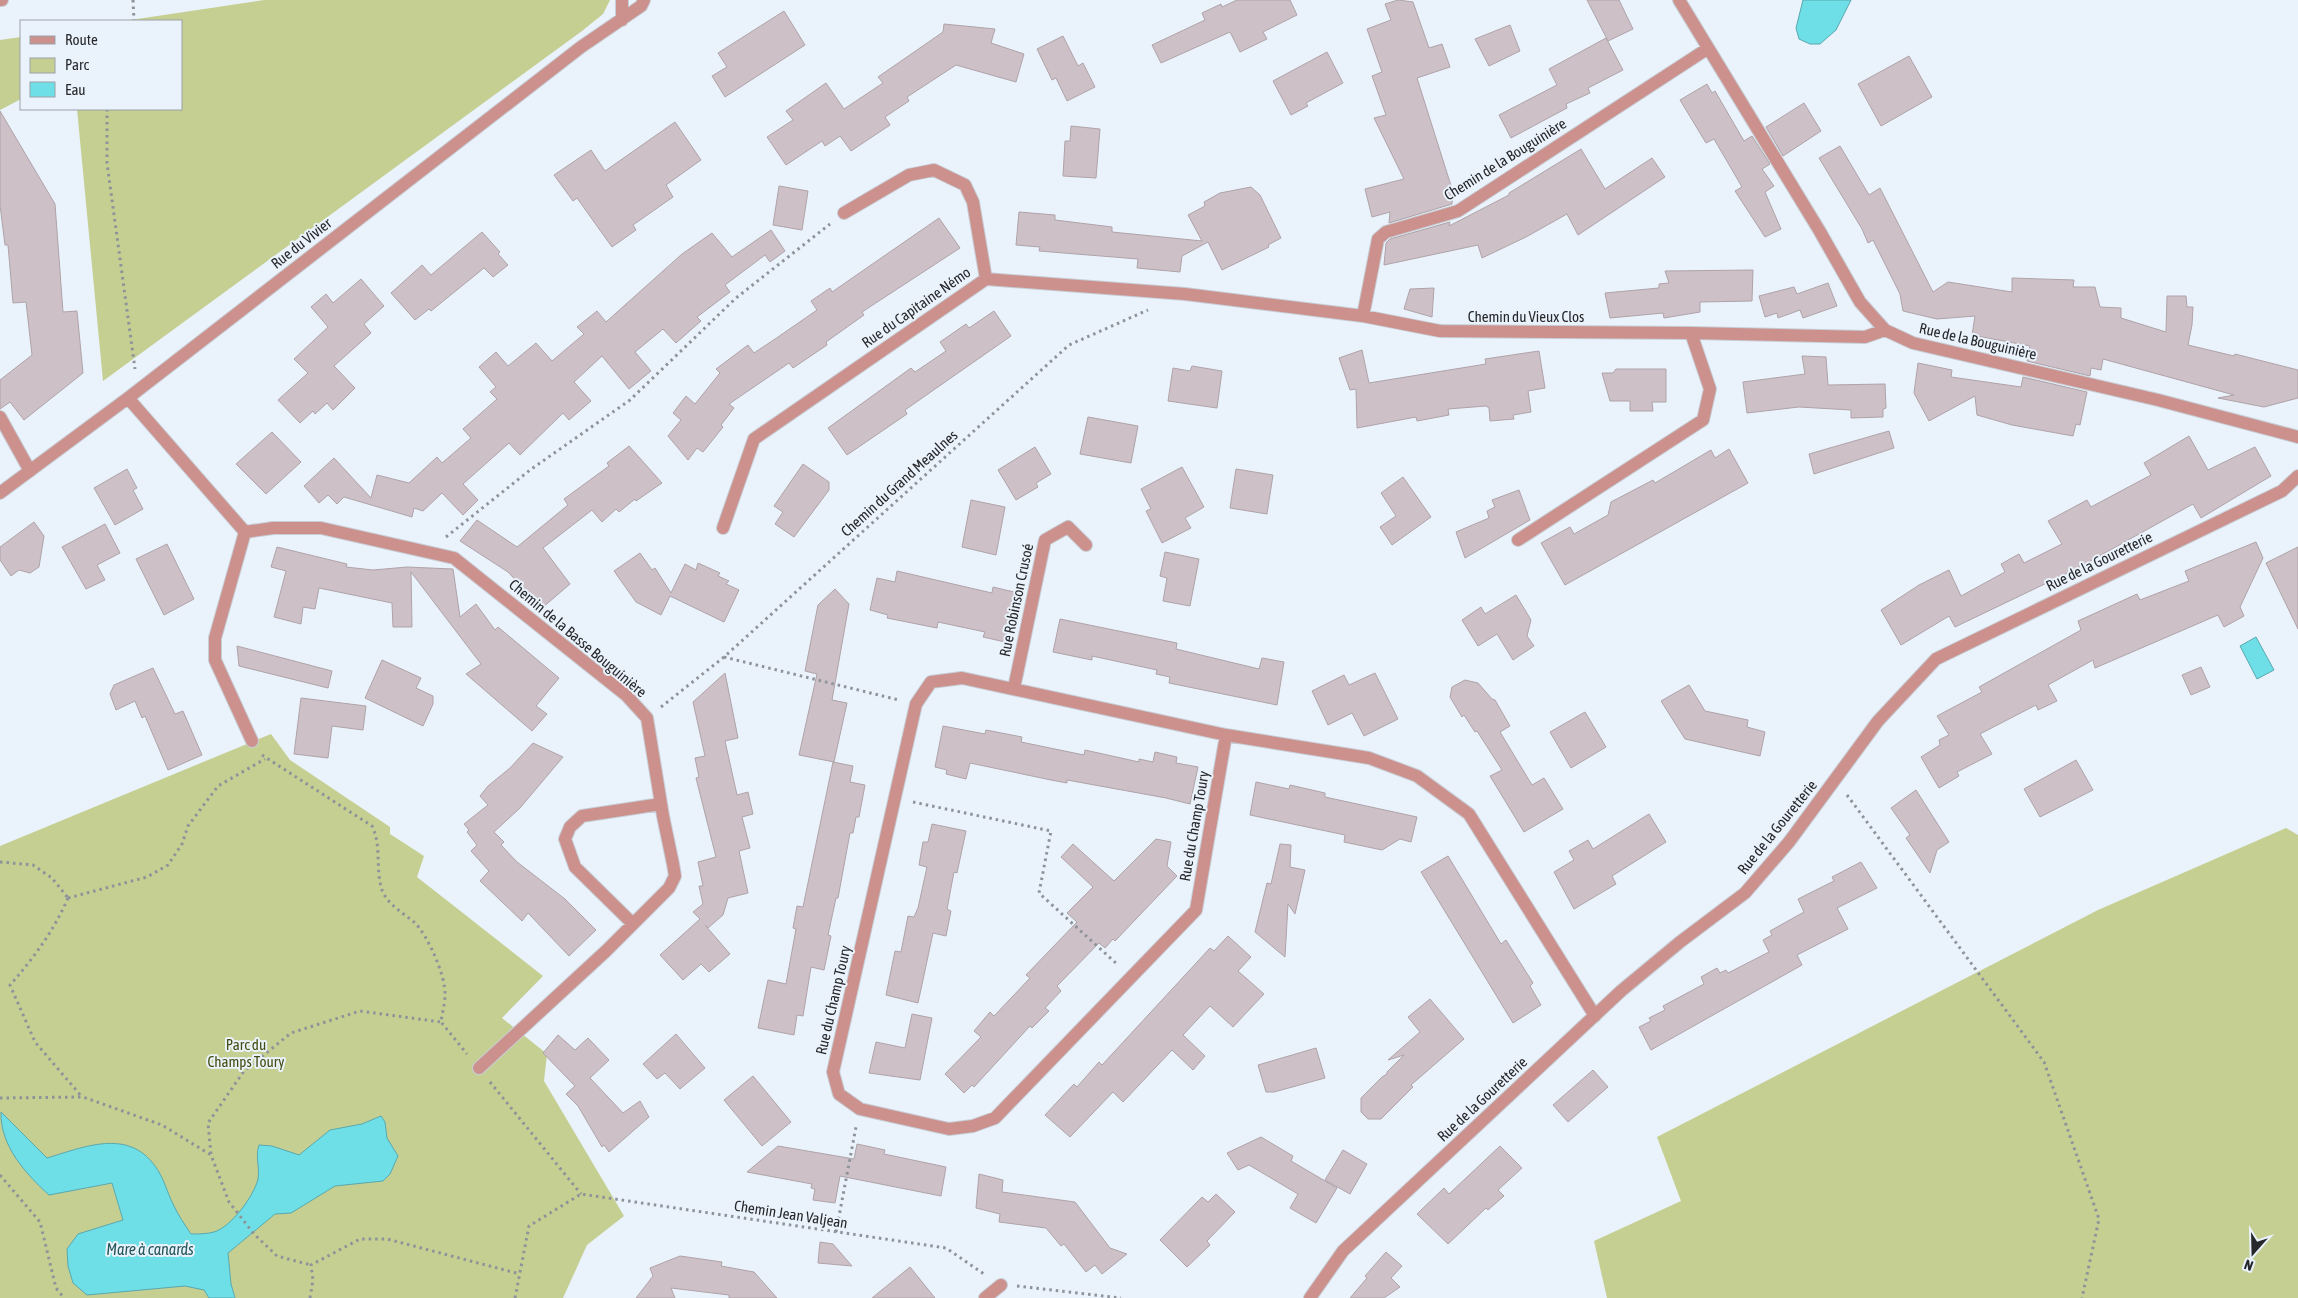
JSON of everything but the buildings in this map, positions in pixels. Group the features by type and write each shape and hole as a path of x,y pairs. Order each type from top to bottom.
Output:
{"street":[{"path":"622,0 622,20"},
{"name":"Rue du Vivier","path":"0,493 128,398 581,48 641,6 644,0"},
{"name":"Rue de la Bouguinière","path":"1679,0 1819,230 1860,302 1884,330 1913,343 2158,400 2298,436"},
{"name":"Chemin de la Bouguinière","path":"1363,316 1378,239 1386,232 1458,211 1708,49"},
{"path":"844,213 909,175 934,170 965,186 973,202 986,279"},
{"name":"Rue du Capitaine Némo","path":"723,528 754,439 986,279 1185,294 1363,316"},
{"name":"Chemin du Vieux Clos","path":"1363,316 1440,331 1691,332 1865,337 1884,330"},
{"path":"1518,540 1702,420 1710,389 1691,332"},
{"path":"128,398 245,532 215,638 215,660 252,742"},
{"path":"0,417 30,471"},
{"name":"Rue de la Gouretterie","path":"1310,1298 1343,1251 1595,1016 1680,942 1745,893 1790,842 1878,721 1936,659 2282,491 2298,476"},
{"name":"Rue Robinson Crusoé","path":"1014,688 1045,540 1068,527 1086,546"},
{"name":"Chemin de la Basse Bouguinière","path":"245,532 273,528 322,528 430,551 454,558 626,695 647,718 674,876 669,888 606,951 478,1068"},
{"name":"Rue du Champ Toury","path":"1226,735 1196,910 995,1118 973,1126 949,1129 860,1110 839,1094 833,1072 916,704 931,682 962,678 1226,735 1369,758 1417,776 1469,814 1595,1016"},
{"path":"632,923 575,867 565,839 570,827 582,816 661,804"},
{"path":"985,1298 1001,1285"}],"path":[{"path":"133,0 134,20"},
{"path":"107,110 107,163 138,390"},
{"path":"430,551 530,470 630,400 736,298 844,213"},
{"name":"Chemin du Grand Meaulnes","path":"647,718 724,657 1069,345 1149,310"},
{"path":"724,657 916,704"},
{"path":"68,898 147,877 168,865 182,844 188,826 218,786 264,759 372,826 378,837 379,876 383,891 390,904 415,924 440,968 445,994 441,1022"},
{"path":"1836,779 2044,1062 2100,1219 2082,1298"},
{"path":"895,798 1051,831 1039,893 1131,977"},
{"path":"0,862 33,865 52,878 68,898"},
{"path":"68,898 58,922 28,965 10,985 35,1042 83,1097"},
{"path":"516,1298 529,1226 581,1194 441,1022 360,1011 291,1033 244,1071 208,1123 212,1155 229,1202 254,1234 277,1256 311,1265 360,1239 387,1239 520,1274"},
{"path":"0,1098 83,1097 162,1124 212,1155"},
{"path":"836,1232 860,1110"},
{"path":"0,1175 40,1222 56,1288 64,1298"},
{"name":"Chemin Jean Valjean","path":"581,1194 946,1248 1001,1285 1121,1298"},
{"path":"310,1298 311,1265"}],"green space":[{"path":"264,0 610,0 603,14 582,31 103,381 77,110 182,110 182,20 131,20"},
{"path":"20,37 20,100 0,110 0,40"},
{"name":"Parc du Champs Toury","path":"271,734 290,760 390,827 390,834 424,856 417,877 543,976 502,1018 547,1054 544,1081 624,1216 587,1245 563,1298 0,1298 0,846"},
{"path":"2286,828 2298,835 2298,1298 1607,1298 1594,1241 1681,1201 1657,1137 2098,910"}],"water":[{"path":"1803,0 1851,0 1836,30 1820,44 1810,44 1799,39 1796,28"},
{"path":"2256,637 2274,670 2257,679 2240,646"},
{"name":"Mare à canards","path":"1,1112 47,1158 76,1149 105,1144 119,1144 132,1147 144,1154 158,1171 175,1208 191,1234 214,1232 221,1229 241,1210 252,1194 258,1179 257,1154 259,1145 272,1146 299,1155 330,1130 362,1124 381,1116 385,1122 387,1138 398,1156 390,1174 383,1181 335,1186 291,1213 275,1214 228,1253 231,1284 235,1298 209,1298 204,1290 185,1286 87,1295 73,1283 68,1266 67,1249 78,1234 123,1220 112,1183 49,1195 23,1168 10,1148 2,1124"}]}
